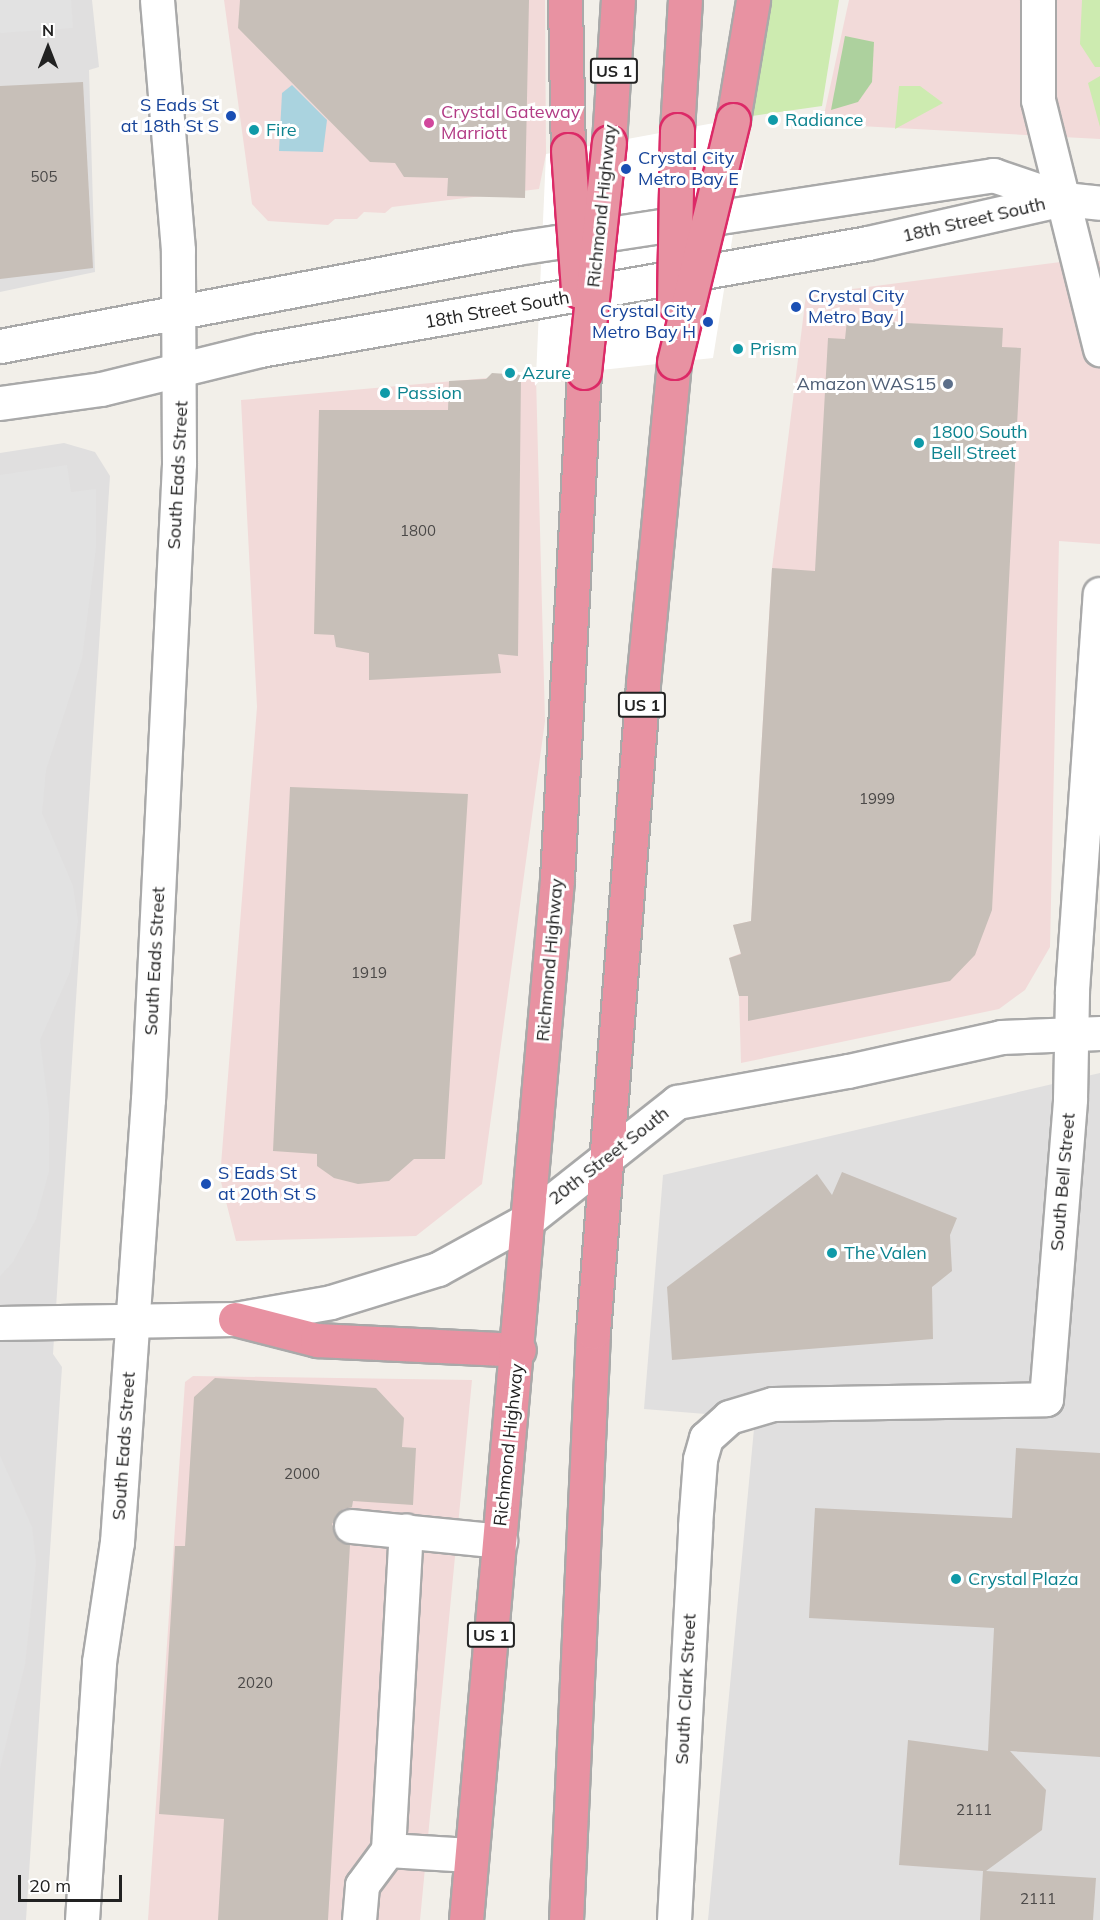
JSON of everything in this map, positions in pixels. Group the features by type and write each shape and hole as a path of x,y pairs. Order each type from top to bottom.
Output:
{"highway":[{"path":"565,0 568,150 584,372"},
{"name":"Richmond Highway","path":"465,1920 519,1350 557,879 584,372 609,142 618,0"},
{"name":"US 1","path":"566,1920 593,1332 608,1161 643,684 674,362 677,130 685,0"},
{"path":"674,362 733,120 753,0"},
{"path":"235,1319 317,1340 401,1341 519,1350"}],"street":[{"name":"South Eads Street","path":"82,1920 99,1662 117,1542 148,1100 182,369 168,105 157,0"},
{"path":"1038,0 1038,100 1100,349"},
{"name":"18th Street South","path":"0,346 517,248 993,175 1064,199 1100,203"},
{"name":"18th Street South","path":"0,404 101,389 260,350 879,241 1064,199"},
{"name":"South Bell Street","path":"700,1458 717,1425 747,1409 773,1404 1046,1399 1070,1098 1086,1033 1100,594"},
{"name":"20th Street South","path":"0,1323 235,1319 331,1302 430,1272 529,1219 608,1161 677,1102 848,1071 1001,1037 1086,1033"},
{"name":"South Clark Street","path":"674,1920 700,1458"},
{"path":"351,1526 500,1541"},
{"path":"359,1920 362,1885 388,1850 406,1531"},
{"path":"388,1850 470,1855"}],"shaded area":[{"path":"0,0 92,0 99,67 89,70 95,272 0,292"},
{"path":"0,0 71,0 73,28 0,33"},
{"name":"Crystal Gateway Marriott","path":"224,0 545,0 546,154 539,189 392,207 385,213 364,212 357,219 335,219 328,225 268,221 252,204"},
{"path":"849,0 1100,0 1100,139 822,124"},
{"path":"1076,260 1100,261 1100,544 1059,541 1050,947 1025,990 999,1009 741,1063 739,996 729,958 741,953 733,925 751,921 772,568 806,295"},
{"path":"521,375 536,377 545,721 482,1184 416,1236 236,1241 220,1178 257,707 241,400"},
{"path":"64,443 95,452 110,476 53,1354 62,1367 26,1920 0,1920 0,453"},
{"path":"67,465 71,492 96,489 96,548 82,659 46,770 42,813 73,886 78,921 70,972 40,1040 49,1112 49,1171 36,1219 13,1262 0,1276 0,475"},
{"path":"1100,1073 1100,1920 708,1920 755,1418 644,1409 663,1175"},
{"path":"193,1376 472,1380 420,1920 148,1920 185,1382"},
{"path":"0,1456 32,1527 36,1563 25,1664 0,1768"}],"green space":[{"path":"772,0 839,0 822,106 752,116"},
{"path":"1082,0 1100,0 1100,67 1095,67 1080,44"},
{"path":"845,36 874,42 872,82 858,102 831,110"},
{"path":"1100,76 1100,127 1088,83"},
{"path":"899,86 920,86 943,103 895,129"}],"water":[{"path":"292,85 327,120 323,152 279,151 282,93"}],"pier":[{"path":"752,116 713,358 536,377 546,154"}],"building":[{"name":"Crystal Gateway Marriott","path":"240,0 529,0 525,198 447,196 448,178 404,177 395,163 370,162 238,28"},
{"path":"83,82 93,268 0,279 0,86"},
{"path":"847,320 1003,328 1002,347 1021,348 992,910 975,955 950,981 748,1021 748,996 739,996 729,958 741,954 733,925 751,921 772,568 815,571 828,338 845,339"},
{"path":"492,373 521,375 518,656 498,654 501,673 369,680 369,653 336,647 334,635 314,634 319,410 448,410 449,381 486,379"},
{"path":"290,787 468,794 445,1159 414,1159 389,1181 358,1184 334,1178 317,1166 317,1154 273,1151"},
{"name":"The Valen","path":"842,1172 957,1218 950,1235 952,1271 932,1287 933,1339 672,1360 667,1287 817,1174 832,1195"},
{"path":"215,1378 376,1388 404,1418 402,1447 416,1448 413,1505 353,1501 352,1507 343,1509 332,1524 340,1541 350,1545 328,1920 218,1920 224,1819 159,1814 175,1546 185,1546 194,1397"},
{"name":"Crystal Plaza","path":"1016,1448 1100,1453 1100,1757 1010,1751 1046,1790 1042,1830 986,1871 1096,1878 1093,1920 980,1920 983,1871 899,1865 908,1740 988,1751 994,1628 809,1618 815,1508 1012,1518"}],"place":[{"name":"S Eads St at 18th St S","path":"231,116"},
{"name":"Radiance","path":"773,120"},
{"name":"Crystal Gateway Marriott","path":"429,123"},
{"name":"Fire","path":"254,130"},
{"name":"Crystal City Metro Bay E","path":"626,169"},
{"name":"Crystal City Metro Bay J","path":"796,307"},
{"name":"Crystal City Metro Bay H","path":"708,322"},
{"name":"Prism","path":"738,349"},
{"name":"Azure","path":"510,373"},
{"name":"Amazon WAS15","path":"948,384"},
{"name":"Passion","path":"385,393"},
{"name":"1800 South Bell Street","path":"919,443"},
{"name":"S Eads St at 20th St S","path":"206,1184"},
{"name":"The Valen","path":"832,1253"},
{"name":"Crystal Plaza","path":"956,1579"}]}
